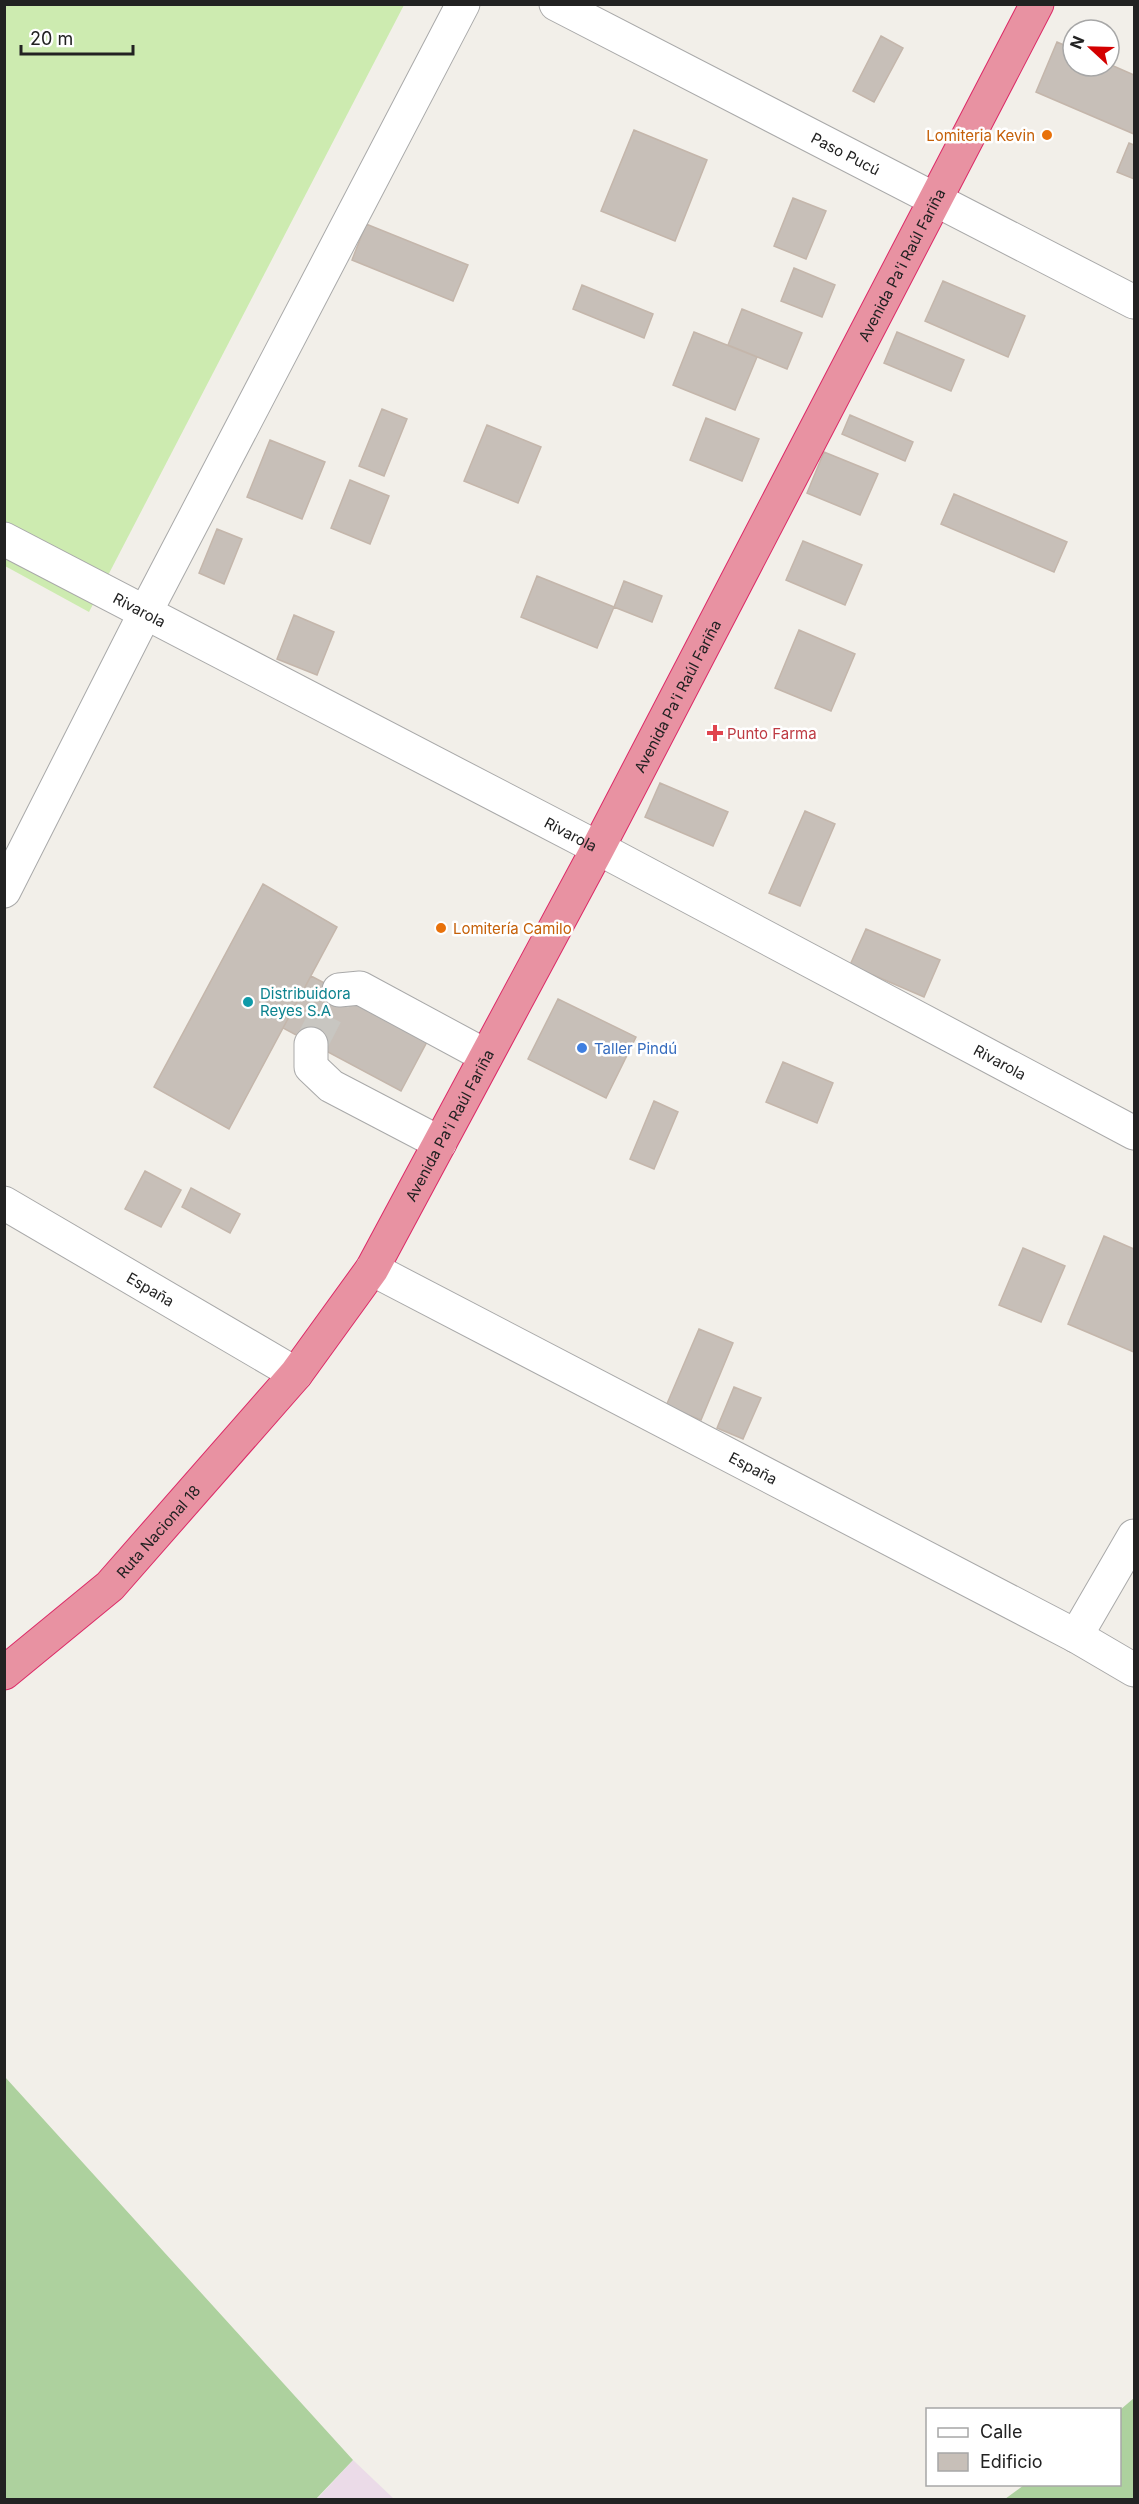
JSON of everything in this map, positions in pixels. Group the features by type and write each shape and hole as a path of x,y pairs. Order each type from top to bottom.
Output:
{"highway":[{"name":"Avenida Pa'i Raúl Fariña","path":"296,1374 372,1269 598,848 1037,4"},
{"name":"Ruta Nacional 18","path":"4,1673 110,1586 296,1374"}],"street":[{"path":"4,891 145,613 463,4"},
{"name":"Paso Pucú","path":"556,4 1134,302"},
{"name":"Rivarola","path":"4,539 598,848 1134,1133"},
{"path":"339,990 360,988 486,1056"},
{"path":"311,1044 311,1067 331,1086 440,1143"},
{"name":"España","path":"4,1203 296,1374"},
{"name":"España","path":"372,1269 1076,1636 1134,1670"},
{"path":"1076,1636 1134,1536"}],"shaded area":[{"path":"353,2460 394,2499 316,2500"}],"green space":[{"path":"4,5 404,5 89,612 5,566"},
{"path":"5,2077 353,2460 316,2499 5,2499"},
{"path":"1134,2398 1134,2499 1005,2499 1023,2486 1121,2486 1121,2409"}],"building":[{"path":"881,36 903,48 874,102 853,91"},
{"path":"1057,42 1061,44 1061,78 1121,78 1121,69 1134,75 1134,134 1036,92"},
{"path":"634,130 707,160 675,241 601,211"},
{"path":"1129,143 1134,145 1134,179 1117,172"},
{"path":"793,198 826,211 806,259 774,246"},
{"path":"366,224 468,265 453,301 352,260"},
{"path":"794,268 835,285 822,317 781,301"},
{"path":"943,281 1025,316 1008,357 925,321"},
{"path":"582,285 653,314 644,338 573,309"},
{"path":"742,309 802,333 787,369 728,345"},
{"path":"694,332 757,357 735,410 673,385"},
{"path":"897,332 964,360 951,391 884,363"},
{"path":"382,409 407,419 384,476 359,466"},
{"path":"850,415 913,442 905,461 842,434"},
{"path":"706,418 759,439 742,481 690,460"},
{"path":"487,425 541,447 518,503 464,481"},
{"path":"270,440 325,462 302,519 247,497"},
{"path":"824,452 878,474 860,515 807,493"},
{"path":"350,480 389,496 370,544 331,528"},
{"path":"954,494 1067,542 1054,572 941,524"},
{"path":"217,529 242,539 224,584 199,573"},
{"path":"803,541 862,565 845,605 786,580"},
{"path":"537,576 614,607 597,648 521,617"},
{"path":"624,581 662,596 652,622 614,607"},
{"path":"294,615 334,632 317,675 277,659"},
{"path":"799,630 855,654 831,711 775,688"},
{"path":"660,783 728,812 713,846 645,817"},
{"path":"805,811 835,824 800,906 769,893"},
{"name":"Distribuidora Reyes S.A","path":"263,884 337,927 229,1129 154,1087"},
{"path":"866,929 940,960 924,997 850,965"},
{"path":"311,976 429,1038 401,1091 283,1028"},
{"name":"Taller Pindú","path":"558,999 636,1037 606,1098 528,1059"},
{"path":"783,1062 833,1083 817,1123 766,1102"},
{"path":"654,1101 678,1112 654,1169 630,1159"},
{"path":"145,1171 181,1190 161,1227 125,1209"},
{"path":"191,1188 240,1214 230,1233 182,1207"},
{"path":"1104,1236 1134,1249 1134,1352 1068,1324"},
{"path":"1023,1248 1065,1266 1041,1322 999,1305"},
{"path":"699,1329 733,1343 701,1420 666,1406"},
{"path":"734,1387 761,1398 743,1439 717,1428"}],"tunnel":[{"path":"311,1044 339,990"}],"place":[{"name":"Lomiteria Kevin","path":"1047,135"},
{"name":"Punto Farma","path":"715,733"},
{"name":"Lomitería Camilo","path":"441,928"},
{"name":"Distribuidora Reyes S.A","path":"248,1002"},
{"name":"Taller Pindú","path":"582,1048"}]}
